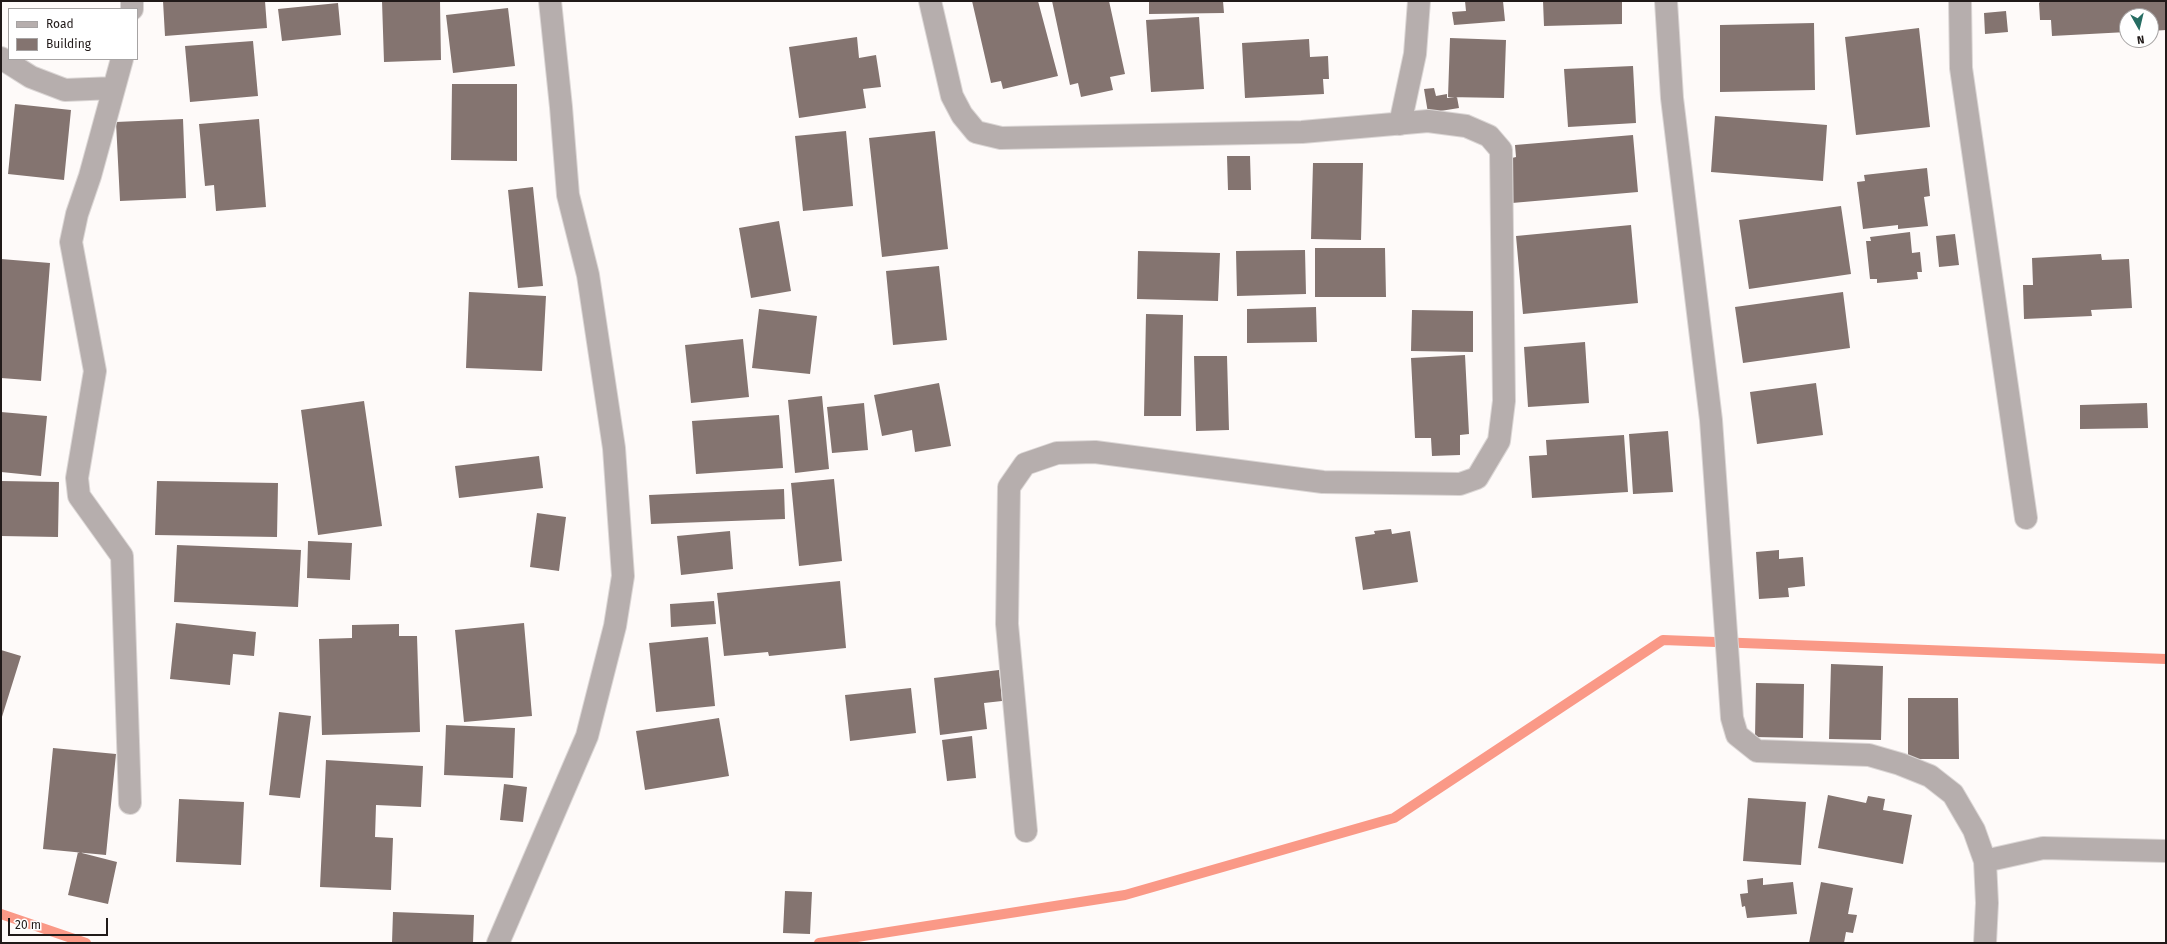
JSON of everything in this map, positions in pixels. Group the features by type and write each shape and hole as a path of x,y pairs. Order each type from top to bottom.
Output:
{"street":[{"path":"498,943 587,736 615,626 623,576 614,448 588,275 568,194 550,1"},
{"path":"930,1 952,96 962,115 976,132 1009,137 1302,132 1428,121 1466,126 1489,136 1501,150 1504,401 1499,441 1477,478 1460,484 1323,482 1094,452 1056,453 1025,464 1009,487 1007,624 1026,831"},
{"path":"1400,124 1415,54 1419,1"},
{"path":"1666,1 1672,98 1711,420 1732,718 1737,735 1756,751 1869,756 1900,764 1930,776 1954,794 1974,830 1985,861 1987,903 1985,943"},
{"path":"1960,1 1961,68 2026,518"},
{"path":"1,58 31,77 65,90 114,88"},
{"path":"122,60 90,176 77,214 71,242 95,371 77,478 79,496 122,556 130,802"},
{"path":"1985,861 2043,848 2166,851"}],"building":[{"path":"163,1 265,1 267,28 165,36"},
{"path":"382,1 440,1 441,60 384,62"},
{"path":"972,1 1038,1 1058,76 1003,89 1001,81 991,83"},
{"path":"1052,1 1109,1 1125,74 1110,77 1113,90 1081,97 1078,83 1070,85"},
{"path":"1149,1 1223,1 1224,13 1149,14"},
{"path":"1465,1 1503,1 1505,21 1454,25 1452,12 1466,11"},
{"path":"1543,1 1622,1 1622,24 1544,26"},
{"path":"2041,1 2166,1 2166,30 2159,30 2159,8 2119,8 2119,32 2052,36 2051,20 2040,20 2039,3"},
{"path":"338,3 341,35 282,41 278,9"},
{"path":"508,8 515,66 453,73 446,15"},
{"path":"2006,11 2008,32 1985,34 1984,13"},
{"path":"1199,17 1204,89 1151,92 1146,20"},
{"path":"1814,23 1815,90 1720,92 1720,25"},
{"path":"1919,28 1930,127 1856,135 1845,37"},
{"path":"857,37 859,58 876,55 881,87 863,89 866,108 799,118 789,47"},
{"path":"1450,38 1506,40 1504,98 1448,97"},
{"path":"1309,39 1310,57 1328,56 1329,79 1323,79 1324,94 1245,98 1242,43"},
{"path":"253,41 258,96 190,102 185,46"},
{"path":"1633,66 1636,123 1568,127 1564,69"},
{"path":"452,84 517,84 517,161 451,160"},
{"path":"1434,88 1436,96 1447,94 1447,98 1457,97 1459,108 1428,113 1424,89"},
{"path":"15,104 71,110 64,180 8,174"},
{"path":"1715,116 1827,125 1823,181 1711,172"},
{"path":"183,119 186,198 120,201 116,122"},
{"path":"259,119 266,207 216,211 214,185 205,186 199,124"},
{"path":"846,131 853,206 803,211 795,136"},
{"path":"935,131 948,249 882,257 869,138"},
{"path":"1633,135 1638,192 1512,203 1509,162 1513,162 1512,158 1516,157 1515,145"},
{"path":"1227,156 1250,156 1251,190 1228,190"},
{"path":"1313,163 1363,163 1361,240 1311,239"},
{"path":"1927,168 1930,196 1924,197 1928,226 1898,229 1898,225 1863,229 1857,182 1865,181 1864,175"},
{"path":"533,187 543,286 518,288 508,190"},
{"path":"1841,206 1851,274 1749,289 1739,220"},
{"path":"779,221 791,291 751,298 739,228"},
{"path":"1631,225 1638,303 1523,314 1516,236"},
{"path":"1910,232 1912,253 1920,252 1922,272 1917,272 1918,279 1877,283 1877,279 1870,279 1866,241 1871,241 1870,237"},
{"path":"1955,234 1959,265 1939,267 1936,236"},
{"path":"1315,248 1385,248 1386,297 1315,297"},
{"path":"1305,250 1306,294 1237,296 1236,251"},
{"path":"1138,251 1220,253 1218,301 1137,299"},
{"path":"2101,254 2102,260 2129,259 2132,308 2091,310 2092,316 2024,319 2023,285 2033,285 2032,258"},
{"path":"1,259 50,263 41,381 1,378"},
{"path":"939,266 947,340 893,345 886,271"},
{"path":"469,292 546,296 542,371 466,368"},
{"path":"1843,292 1850,348 1743,363 1735,307"},
{"path":"1316,307 1317,342 1247,343 1247,309"},
{"path":"759,309 817,316 810,374 752,368"},
{"path":"1412,310 1473,311 1473,352 1411,351"},
{"path":"1146,314 1183,315 1181,416 1144,416"},
{"path":"743,339 749,397 691,403 685,345"},
{"path":"1585,342 1589,403 1528,407 1524,347"},
{"path":"1465,355 1469,434 1460,435 1460,455 1432,456 1431,438 1415,438 1411,358"},
{"path":"1194,356 1227,356 1229,430 1196,431"},
{"path":"939,383 951,446 915,452 912,430 882,436 874,395"},
{"path":"1816,383 1823,435 1757,444 1750,392"},
{"path":"822,396 829,469 795,473 788,400"},
{"path":"364,401 382,526 318,535 301,410"},
{"path":"864,403 868,450 832,453 827,407"},
{"path":"2147,403 2148,428 2080,429 2080,405"},
{"path":"1,412 47,416 41,476 1,472"},
{"path":"779,415 783,468 696,474 692,421"},
{"path":"1668,431 1673,492 1633,494 1629,434"},
{"path":"1624,435 1628,492 1532,498 1529,456 1547,455 1546,440"},
{"path":"539,456 543,488 459,498 455,466"},
{"path":"834,479 842,561 799,566 791,483"},
{"path":"1,481 59,482 58,537 1,536"},
{"path":"157,481 278,483 277,537 155,535"},
{"path":"784,489 785,519 651,524 649,495"},
{"path":"537,513 566,517 559,571 530,567"},
{"path":"1391,529 1392,534 1410,531 1418,582 1363,590 1355,537 1375,534 1374,531"},
{"path":"730,531 733,569 681,575 677,536"},
{"path":"308,541 352,543 350,580 307,578"},
{"path":"177,545 301,550 298,607 174,602"},
{"path":"1779,550 1779,559 1803,557 1805,586 1788,588 1789,597 1759,599 1756,552"},
{"path":"840,581 846,648 769,656 768,652 724,656 717,593"},
{"path":"714,601 716,624 671,627 670,604"},
{"path":"176,623 256,632 254,656 233,654 230,685 170,679"},
{"path":"524,623 532,716 464,722 455,630"},
{"path":"399,624 399,636 417,636 420,732 322,735 319,639 352,638 352,625"},
{"path":"708,637 715,706 656,712 649,643"},
{"path":"1,650 21,656 1,720"},
{"path":"1831,664 1883,666 1881,740 1829,739"},
{"path":"999,670 1002,701 984,703 987,729 940,735 934,678"},
{"path":"1756,683 1804,684 1803,738 1755,737"},
{"path":"911,688 916,733 850,741 845,695"},
{"path":"1908,698 1958,698 1959,759 1908,759"},
{"path":"279,712 311,716 300,798 269,795"},
{"path":"719,718 729,776 645,790 636,731"},
{"path":"446,725 515,728 513,778 444,775"},
{"path":"972,736 976,778 947,781 942,740"},
{"path":"53,748 116,754 106,855 43,849"},
{"path":"326,760 423,766 421,807 376,805 375,837 393,838 391,890 320,887"},
{"path":"504,784 527,787 523,822 500,820"},
{"path":"1828,795 1866,803 1868,796 1885,799 1883,810 1912,815 1903,864 1818,848"},
{"path":"1748,798 1806,802 1801,865 1743,861"},
{"path":"179,799 244,802 241,865 176,862"},
{"path":"78,852 117,862 108,904 68,895"},
{"path":"1763,878 1763,885 1793,882 1797,914 1747,918 1745,906 1742,907 1740,894 1748,893 1747,880"},
{"path":"1821,882 1853,888 1848,914 1857,915 1853,933 1846,932 1844,943 1809,943"},
{"path":"785,891 812,892 810,934 783,933"},
{"path":"393,912 474,915 473,943 392,943"}],"waterway":[{"path":"819,943 1125,895 1394,818 1663,640 2166,659"},
{"path":"1,914 86,943"}]}
